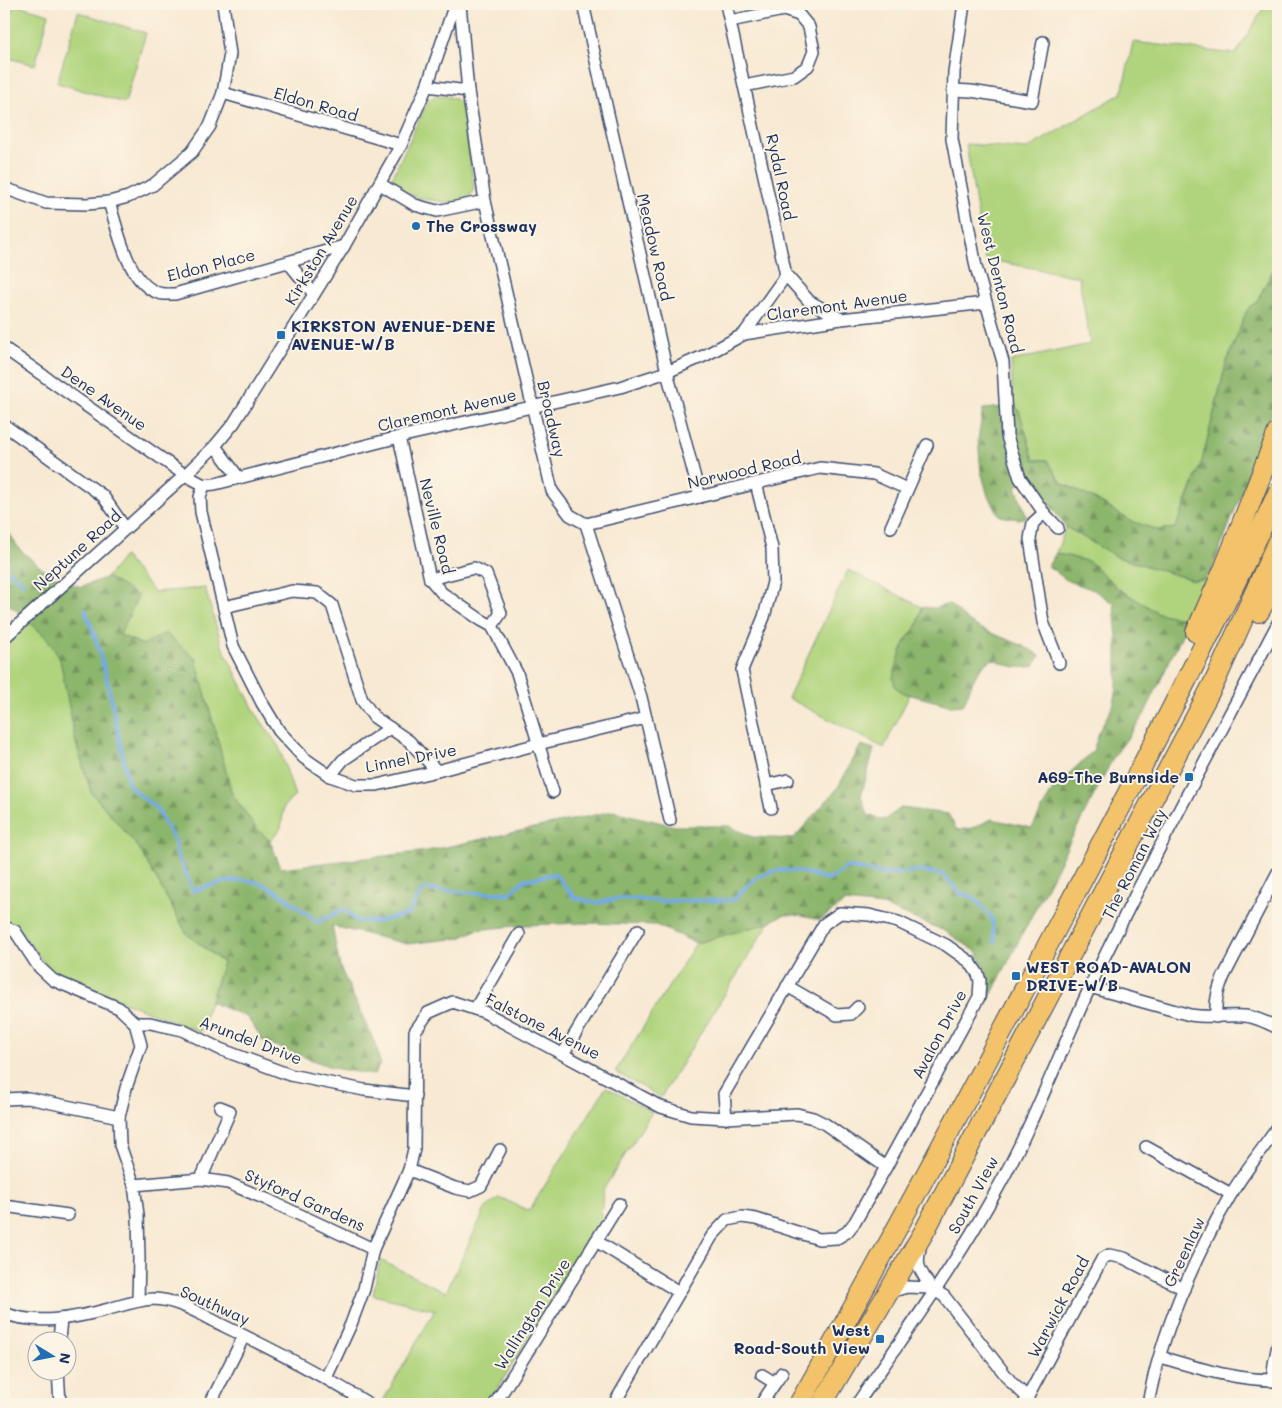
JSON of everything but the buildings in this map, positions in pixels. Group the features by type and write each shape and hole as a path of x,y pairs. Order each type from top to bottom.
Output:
{"highway":[{"path":"1090,866 1225,567 1278,432"},
{"path":"799,1404 903,1220 1090,866 1247,561 1278,493"},
{"path":"822,1404 924,1232 1216,679 1278,541"},
{"path":"1216,679 1256,618 1278,577"}],"street":[{"path":"4,188 46,203 109,202 153,185 192,152 210,126 223,93 230,54 223,4"},
{"name":"Kirkston Avenue","path":"172,487 215,446 234,423 344,246 400,145 427,86 455,4"},
{"name":"Broadway","path":"460,4 468,91 484,201 552,491 570,515 586,524"},
{"name":"Meadow Road","path":"583,4 667,372 700,497"},
{"name":"Rydal Road","path":"726,4 786,275"},
{"name":"West Denton Road","path":"964,4 954,72 952,139 976,267 1003,362 1007,436 1020,478 1044,513 1058,528"},
{"path":"730,21 784,10 800,15 809,27 814,51 808,66 794,76 744,86"},
{"path":"953,90 1032,101 1043,42"},
{"path":"427,86 468,91"},
{"name":"Eldon Road","path":"223,93 400,145"},
{"path":"380,184 415,205 437,211 484,201"},
{"name":"Eldon Place","path":"109,202 130,265 144,285 157,293 175,294 344,246"},
{"path":"288,262 314,294"},
{"path":"744,334 786,275 809,301 841,319"},
{"name":"Claremont Avenue","path":"204,485 215,484 399,437 620,387 667,372 706,355 744,334 841,319 986,302"},
{"name":"Dene Avenue","path":"4,348 185,475 204,485"},
{"path":"4,424 103,496 125,528"},
{"name":"Neville Road","path":"399,437 430,579 442,593 492,626"},
{"path":"891,527 927,445"},
{"path":"215,446 239,478"},
{"name":"Norwood Road","path":"586,524 820,468 874,474 907,490"},
{"path":"756,483 772,548 773,582 764,617 742,670 771,808"},
{"name":"Linnel Drive","path":"204,485 200,497 201,512 233,646 275,724 304,758 330,776 356,785 378,784 437,772 538,744 646,718"},
{"name":"Neptune Road","path":"4,638 172,487"},
{"path":"1044,513 1033,523 1030,539 1043,622 1060,663"},
{"path":"586,524 641,697 670,820"},
{"path":"430,579 474,568 486,574 501,613 492,626 517,673 553,792"},
{"path":"224,607 292,591 317,593 332,604 362,700 374,717 409,741 437,772"},
{"name":"The Roman Way","path":"1090,987 1143,879 1278,623"},
{"path":"330,776 343,760 390,728"},
{"path":"766,785 788,780"},
{"path":"1216,1017 1215,1003 1218,989 1273,895 1278,872"},
{"name":"Avalon Drive","path":"726,1118 724,1094 824,924 840,913 869,915 898,922 946,946 970,962 980,981 979,997 886,1168"},
{"path":"4,927 15,931 38,966 53,980 119,1008 135,1023 141,1045 126,1088 119,1117 120,1145 134,1185 138,1215 138,1301"},
{"path":"563,1054 638,930"},
{"path":"475,1009 518,934"},
{"path":"787,986 838,1016 851,1014 858,1007"},
{"path":"1090,987 1190,1015 1216,1017 1245,1016 1278,1028"},
{"name":"South View","path":"857,1404 932,1289 972,1232 999,1185 1025,1134 1090,987"},
{"name":"Falstone Avenue","path":"326,1378 355,1316 364,1289 373,1249 409,1170 414,1149 415,1031 428,1013 453,1002 484,1012 661,1107 691,1116 726,1118 797,1114 813,1118 825,1124 886,1168"},
{"name":"Arundel Drive","path":"135,1023 150,1023 182,1030 220,1049 290,1075 364,1090 415,1096"},
{"path":"4,1099 28,1098 119,1117"},
{"path":"201,1179 230,1111 220,1107"},
{"name":"Greenlaw","path":"1148,1404 1160,1357 1184,1289 1214,1224 1278,1127"},
{"path":"1146,1147 1232,1194"},
{"path":"409,1170 455,1188 470,1190 481,1186 500,1150"},
{"path":"614,1404 712,1236 727,1220 742,1217 756,1219 819,1239 837,1238 855,1222 886,1168"},
{"name":"Styford Gardens","path":"134,1185 201,1179 228,1183 373,1249"},
{"name":"Wallington Drive","path":"495,1404 619,1204"},
{"path":"4,1208 68,1215"},
{"path":"924,1232 918,1266 932,1289"},
{"path":"596,1241 679,1292"},
{"name":"Warwick Road","path":"1026,1401 1102,1259 1109,1255 1124,1258 1184,1289"},
{"path":"888,1293 908,1286 932,1289 944,1296 1026,1401"},
{"name":"Southway","path":"4,1313 35,1319 61,1319 89,1315 138,1301 154,1299 186,1307 326,1378 369,1404"},
{"path":"60,1330 61,1319"},
{"path":"210,1404 244,1336"},
{"path":"1160,1357 1248,1380 1275,1380 1274,1364 1278,1345"},
{"path":"761,1404 782,1373"},
{"path":"762,1375 775,1383"},
{"path":"59,1380 60,1404"}],"green space":[{"path":"14,4 49,14 35,65 4,57 4,42"},
{"path":"1266,4 1278,4 1278,261 1257,301 1247,310 1226,364 1202,461 1176,528 1157,530 1131,521 1096,500 1062,483 1047,460 1034,460 1019,410 1013,406 1011,361 1090,344 1079,277 985,259 966,144 1027,149 1122,93 1133,42 1236,54"},
{"path":"78,12 146,33 125,103 57,83"},
{"path":"434,96 450,97 463,106 474,189 468,199 450,203 419,198 401,191 392,178 427,103"},
{"path":"1278,261 1278,397 1212,570 1205,579 1193,580 1117,557 1066,527 1028,475 1016,487 1027,517 1018,519 1000,516 988,496 981,471 978,440 983,409 1013,406 1019,410 1034,460 1047,460 1062,483 1096,500 1131,521 1157,530 1175,528 1202,461 1226,364 1247,310 1257,301"},
{"path":"4,524 19,549 51,576 81,587 107,577 138,596 120,635 143,645 165,633 196,659 232,794 256,828 270,841 281,868 427,851 613,811 675,826 729,826 752,837 793,839 837,789 861,745 874,749 861,796 868,815 884,820 901,808 948,814 957,830 972,828 992,819 1032,828 1053,789 1093,751 1100,729 1114,704 1117,687 1117,638 1114,604 1094,590 1068,581 1048,566 1056,553 1090,562 1119,589 1158,613 1189,620 1144,715 1113,758 987,1003 988,976 977,952 945,931 883,906 845,902 820,920 793,915 782,916 769,923 696,943 656,925 584,923 525,925 476,930 460,938 407,944 332,926 340,967 377,1048 380,1064 374,1075 333,1068 263,1041 247,1017 210,1002 223,962 187,934 139,848 91,792 76,743 60,659 47,638 15,609 4,602"},
{"path":"1066,527 1117,557 1193,580 1205,579 1189,620 1158,613 1119,589 1090,562 1056,553"},
{"path":"124,556 154,592 205,588 222,646 255,712 279,747 295,796 284,806 281,828 270,841 256,828 232,794 196,659 143,645 120,635 107,577"},
{"path":"848,570 922,607 918,624 907,639 904,693 910,694 884,748 788,698"},
{"path":"949,604 975,626 1010,640 1040,656 1034,666 1014,667 994,659 988,662 978,672 963,705 952,706 904,693 895,687 893,678 901,651 918,624 922,607 934,608"},
{"path":"30,622 48,638 60,659 76,743 91,792 139,848 187,934 223,963 200,1032 53,974 18,928 4,922 4,645"},
{"path":"769,923 661,1097 615,1072 696,943"},
{"path":"606,1087 652,1112 603,1190 601,1219 488,1404 388,1404 383,1401 435,1310 373,1295 380,1260 446,1292 485,1209 499,1197 529,1211"}],"waterway":[{"path":"4,567 23,583"},
{"path":"85,610 106,675 129,786 156,808 176,843 175,849 193,891 229,881 251,881 269,887 317,922 344,909 357,921 376,922 408,914 423,889 475,893 510,893 524,880 555,874 575,898 597,903 621,898 661,901 734,900 746,886 757,878 769,873 786,870 812,874 829,880 847,867 884,874 915,871 943,874 961,894 974,897 992,918 995,942"}],"place":[{"name":"The Crossway","path":"416,226"},
{"name":"KIRKSTON AVENUE-DENE AVENUE-W/B","path":"281,335"},
{"name":"A69-The Burnside","path":"1189,777"},
{"name":"WEST ROAD-AVALON DRIVE-W/B","path":"1016,976"},
{"name":"West Road-South View","path":"880,1339"}]}
